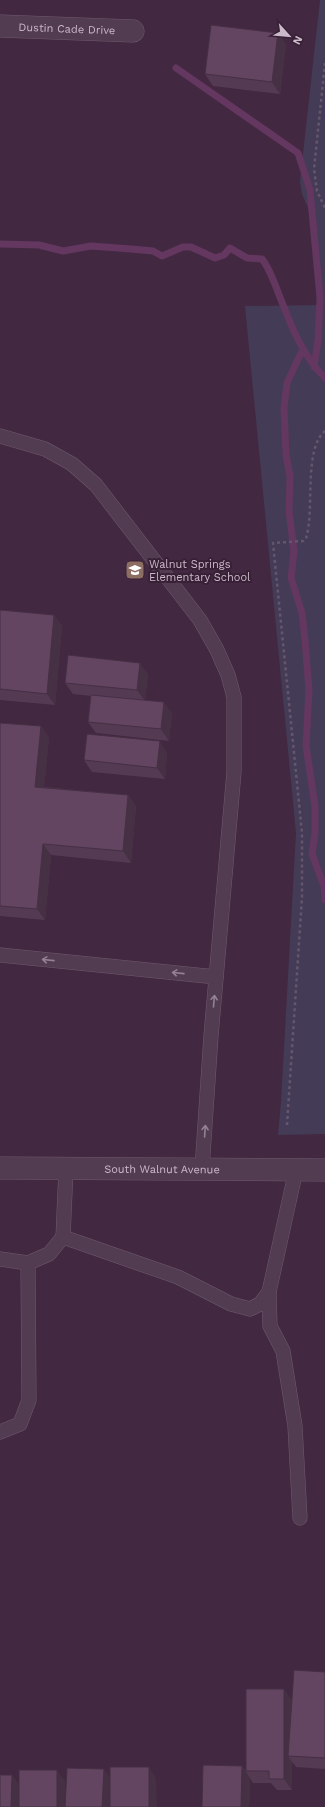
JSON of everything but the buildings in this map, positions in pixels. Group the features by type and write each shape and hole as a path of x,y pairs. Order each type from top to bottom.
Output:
{"street":[{"name":"Dustin Cade Drive","path":"0,26 133,31"},
{"name":"South Walnut Avenue","path":"0,1168 325,1170"}],"lane":[{"path":"0,436 45,449 72,464 96,485 200,620 217,650 228,675 234,697 234,772 216,977 202,1169"},
{"path":"0,955 216,977"},
{"path":"0,1259 28,1263 49,1254 63,1237 66,1169"},
{"path":"296,1170 269,1292 270,1326 284,1351 295,1426 300,1518"},
{"path":"63,1237 178,1277 231,1304 250,1308 260,1304 269,1292"},
{"path":"0,1432 20,1424 29,1400 28,1263"}],"path":[{"path":"325,63 314,169 317,191 325,208"},
{"path":"287,1125 302,897 302,839 273,543 303,541 306,538 313,453 319,438 325,431"}],"shaded area":[{"path":"320,0 325,0 325,1134 278,1135 296,833 245,306 323,305 312,217 302,194 300,181"}],"waterway":[{"path":"176,68 298,153 310,190 320,298 318,340 314,367"},
{"path":"0,244 39,245 63,251 91,246 153,251 162,256 183,247 191,247 215,258 224,255 230,248 247,258 262,259 271,275 297,338 309,359 325,378"},
{"path":"305,352 301,353 287,383 284,408 286,455 290,476 289,511 294,551 291,578 302,613 309,690 306,746 315,806 315,833 312,854 324,886 325,900"}],"place":[{"name":"Walnut Springs Elementary School","path":"135,570"}]}
